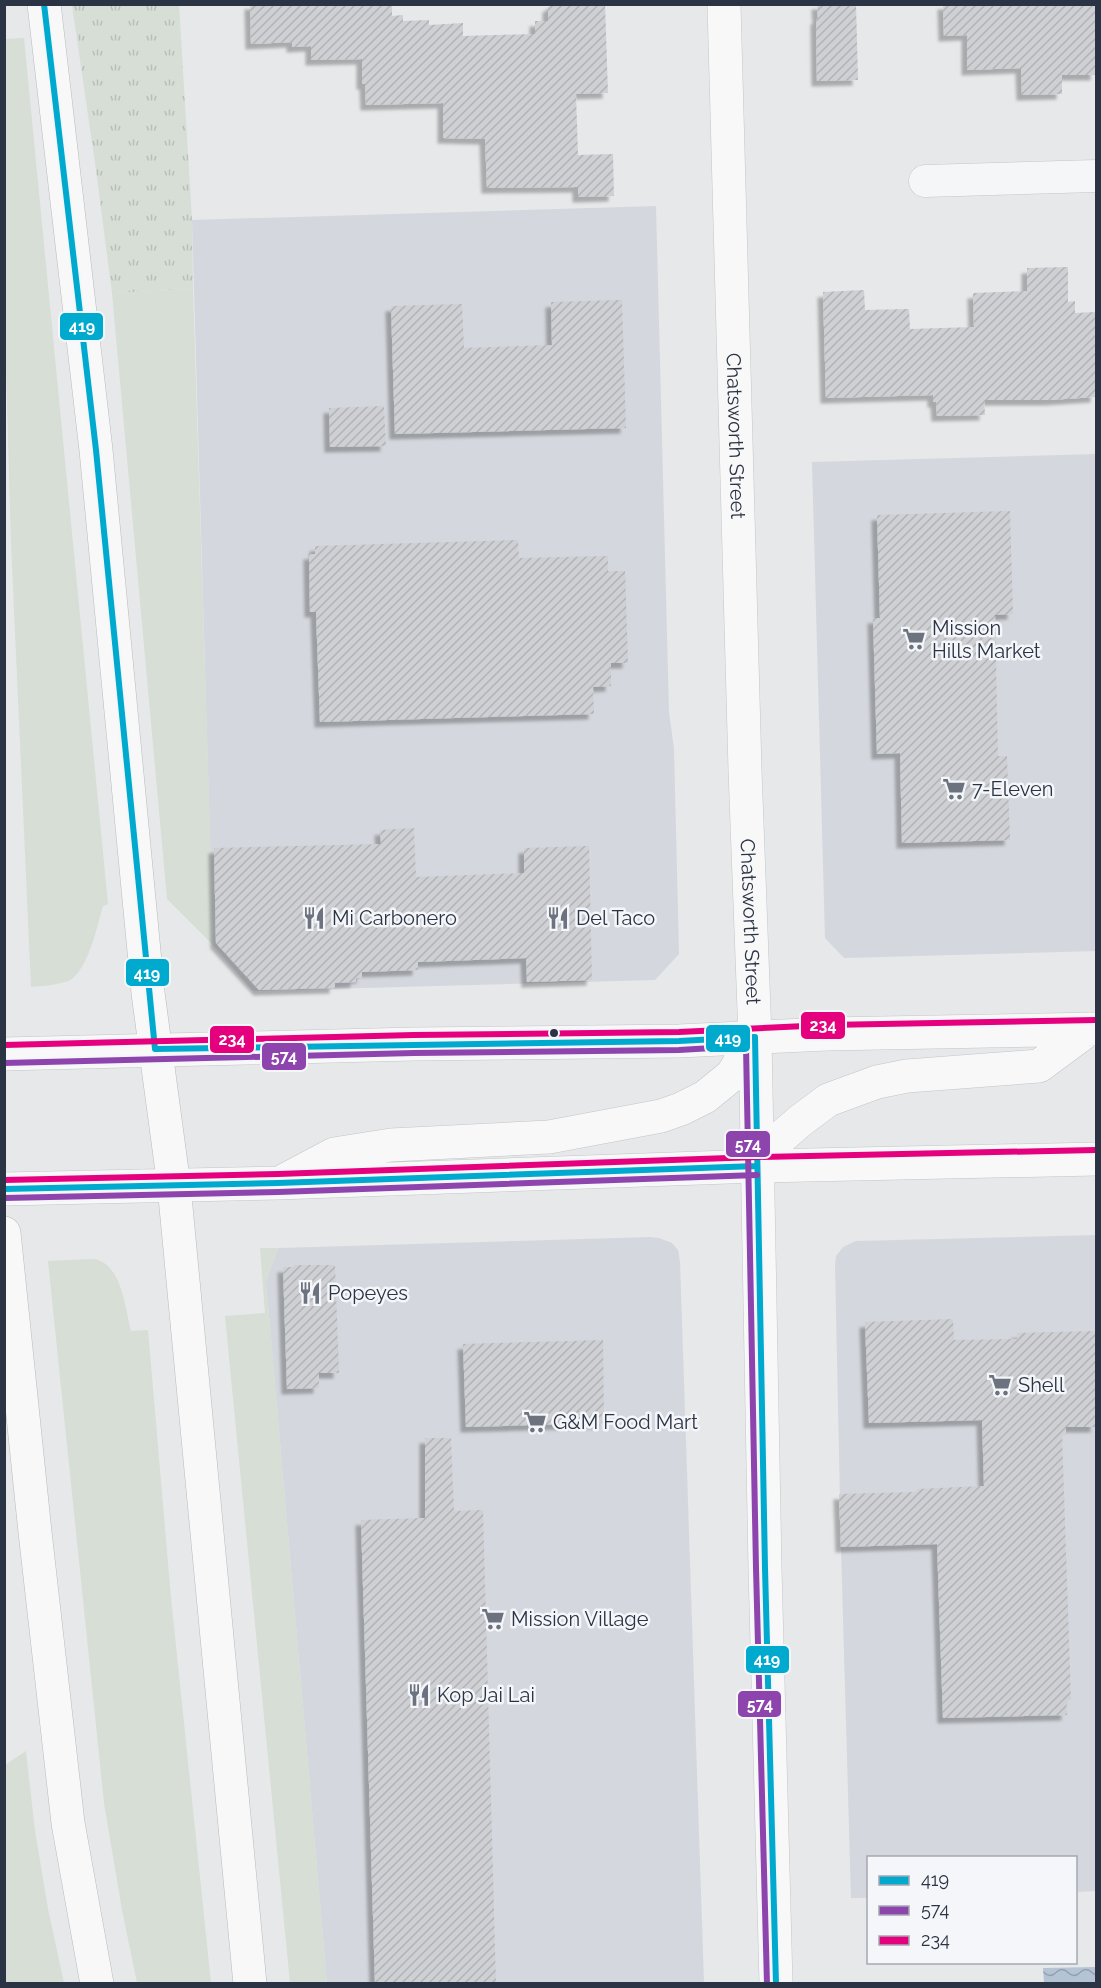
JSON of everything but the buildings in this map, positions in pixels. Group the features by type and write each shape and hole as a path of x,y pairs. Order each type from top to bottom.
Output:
{"main road":[{"path":"44,4 96,450 155,1049 174,1186 250,1983"},
{"name":"Chatsworth Street","path":"723,4 755,1037 776,1983"},
{"path":"4,1054 155,1049 667,1041 826,1034 1093,1029"},
{"path":"757,1166 778,1140 828,1100 877,1082 908,1076 1039,1066 1093,1029"},
{"path":"278,1183 334,1154 391,1145 549,1137 661,1116 681,1109 705,1096 732,1075 755,1037"},
{"path":"4,1189 278,1183 757,1166 1096,1159"},
{"path":"4,1233 68,1823 97,1983"}],"street":[{"path":"925,181 1096,176"}],"shaded area":[{"path":"656,206 669,712 674,749 679,954 655,980 253,991 213,945 192,220"},
{"path":"1096,454 1096,951 844,958 825,938 812,462"},
{"path":"1096,1235 1096,1891 1077,1892 1077,1856 867,1856 867,1898 851,1898 835,1265 836,1256 843,1247 856,1241"},
{"name":"Mission Village","path":"650,1237 672,1243 678,1250 680,1262 704,1983 327,1983 266,1281 278,1248"}],"green space":[{"path":"72,5 179,5 192,220 193,289 112,293"},
{"path":"24,38 108,904 103,906 91,948 75,976 68,981 31,987 11,543 5,332 5,39"},
{"path":"193,289 213,945 167,899 112,293"},
{"path":"260,1248 278,1248 266,1281 327,1983 290,1983 225,1316 265,1313"},
{"path":"94,1259 111,1269 116,1278 121,1288 131,1331 148,1330 171,1598 211,1983 137,1983 104,1803 48,1261"},
{"path":"26,1751 35,1831 48,1909 64,1983 5,1983 5,1765"}],"water":[{"path":"1096,1967 1096,1983 1044,1983 1043,1968"}],"transit line":[{"name":"419","path":"44,4 96,450 155,1049 679,1041 755,1037 776,1984"},
{"name":"234","path":"4,1045 414,1035 679,1032 827,1025 1096,1020"},
{"name":"574","path":"4,1063 414,1053 679,1050 746,1046 767,1984"},
{"name":"234","path":"4,1180 278,1174 757,1157 1096,1150"},
{"name":"419","path":"4,1189 278,1183 757,1166"},
{"name":"574","path":"4,1198 278,1192 757,1175"}],"place":[{"name":"Mission Hills Market","path":"914,639"},
{"name":"7-Eleven","path":"954,789"},
{"name":"Mi Carbonero","path":"314,918"},
{"name":"Del Taco","path":"558,918"},
{"name":"Popeyes","path":"310,1293"},
{"name":"Shell","path":"1000,1385"},
{"name":"G&M Food Mart","path":"535,1422"},
{"name":"Mission Village","path":"493,1619"},
{"name":"Kop Jai Lai","path":"419,1695"}]}
